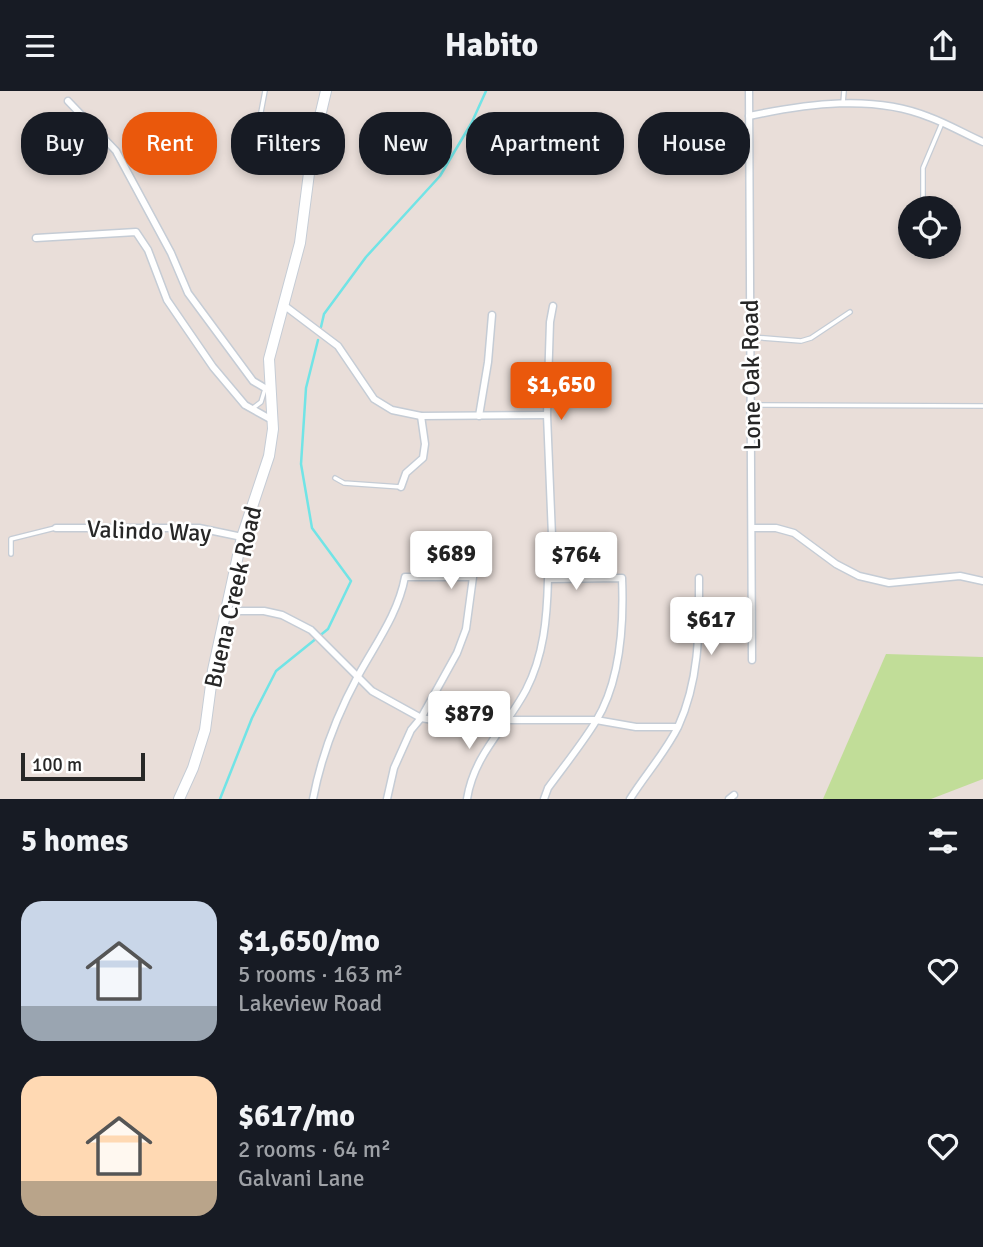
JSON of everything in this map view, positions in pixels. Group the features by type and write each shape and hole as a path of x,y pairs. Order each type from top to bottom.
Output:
{"main road":[{"name":"Buena Creek Road","path":"179,799 205,730 213,670 242,537 269,456 272,420 267,390 269,359 300,243 312,150 326,91"}],"street":[{"name":"Lone Oak Road","path":"748,112 749,91"},
{"path":"68,101 116,151 171,253 188,293 253,381 267,390"},
{"path":"750,115 794,107 843,103 907,110 983,142"},
{"name":"Lone Oak Road","path":"749,175 752,660"},
{"path":"36,238 136,232 148,250 167,300 213,367 251,409 272,420"},
{"path":"285,306 338,346 374,399 392,411 421,416 547,415"},
{"path":"552,536 547,415 550,322 553,306"},
{"path":"480,416 492,315"},
{"path":"401,487 407,473 423,458 425,435 421,416"},
{"name":"Valindo Way","path":"56,528 199,528 242,537"},
{"path":"752,528 776,528 794,533 836,564 859,576 888,583 960,576 983,581"},
{"path":"313,799 330,741 357,678 395,611 405,577 473,577 466,629 457,653 421,718 411,730 394,768 387,799"},
{"path":"467,799 486,746 526,690 542,650 547,620 548,579 622,578 624,618 611,688 597,720 548,788 544,799"},
{"path":"630,799 677,727 692,689 699,644 699,578"},
{"path":"226,611 264,611 282,615 323,640 372,691 421,718 463,725 507,720 597,720 636,727 677,727"}],"lane":[{"path":"261,112 265,91"},
{"path":"843,103 844,91"},
{"path":"923,196 923,168 943,123"},
{"path":"751,337 801,341 811,338 850,312"},
{"path":"251,409 261,402 267,390"},
{"path":"751,405 983,406"},
{"path":"335,478 344,483 401,487"},
{"path":"11,554 11,539 56,528"}],"green space":[{"path":"886,654 983,657 983,779 931,799 823,799"}],"waterway":[{"path":"321,327 324,314 366,257 440,176 472,122 486,91"},
{"path":"220,799 252,718 276,671 328,629 351,581 312,528 301,464 306,388 318,340"}]}
